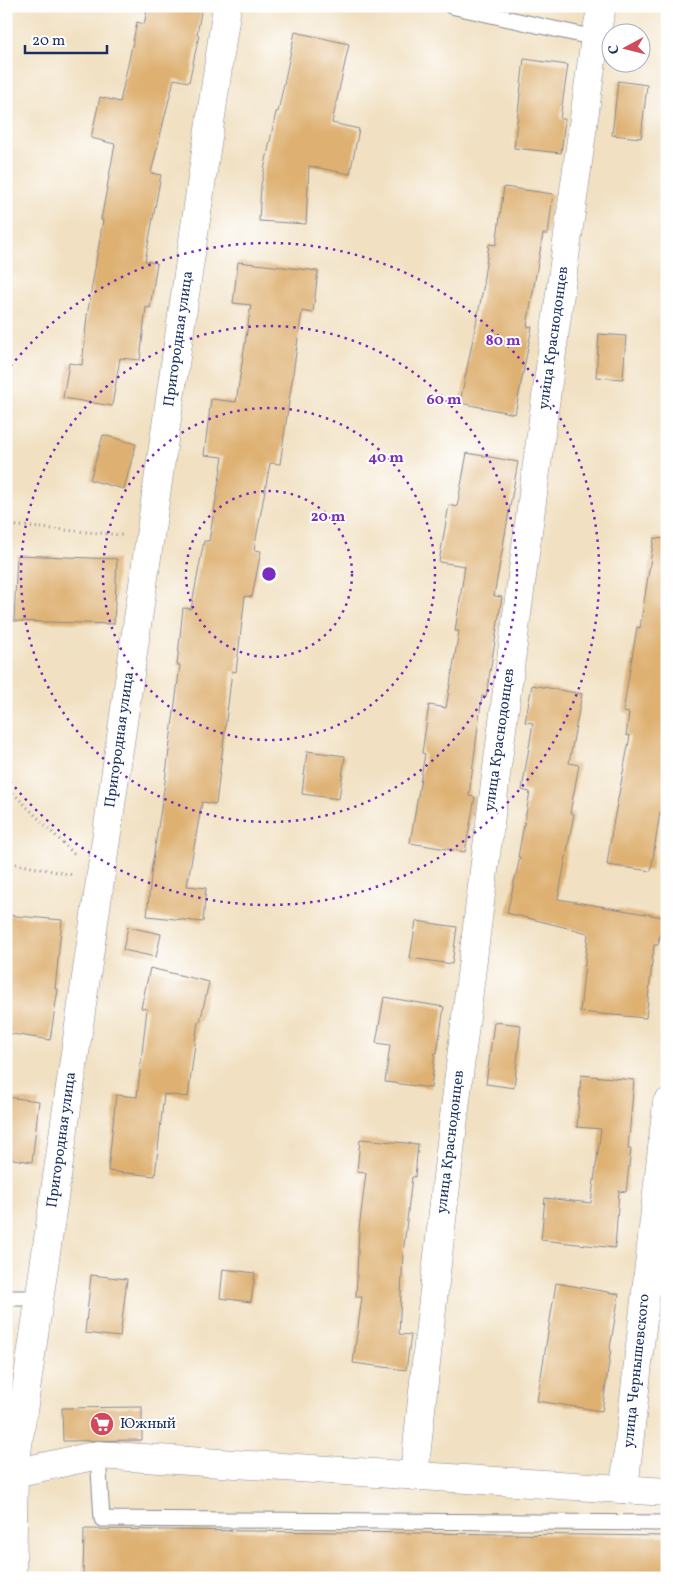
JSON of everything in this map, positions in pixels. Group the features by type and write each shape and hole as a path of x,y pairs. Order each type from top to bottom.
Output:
{"street":[{"name":"Пригородная улица","path":"12,1578 10,1473 40,1298 227,6"},
{"name":"улица Краснодонцев","path":"414,1476 435,1270 490,814 595,38 602,6"},
{"name":"улица Чернышевского","path":"624,1489 667,1103"},
{"path":"10,1473 98,1455 667,1492"}],"lane":[{"path":"451,6 595,38"},
{"path":"6,1298 40,1298"},
{"path":"98,1455 102,1519 667,1523"}],"path":[{"path":"6,525 150,538"},
{"path":"6,786 100,880"},
{"path":"6,862 100,880"}],"building":[{"path":"148,6 202,6 197,35 199,35 189,82 174,79 151,173 161,175 145,261 157,263 150,308 146,307 140,360 120,358 112,406 63,398 69,363 82,365 87,316 103,220 101,220 115,144 91,138 100,97 120,102 137,22 144,24"},
{"path":"295,32 349,44 332,123 359,129 350,174 309,166 306,224 259,221 261,185"},
{"path":"524,59 568,65 560,119 565,119 561,153 514,148"},
{"path":"618,81 647,85 641,138 612,135"},
{"path":"504,187 553,194 548,234 543,234 527,326 532,327 515,414 460,403 484,284 489,244 496,245"},
{"path":"238,262 318,271 313,313 302,311 280,464 270,463 254,550 261,551 252,597 245,596 236,672 232,671 216,804 202,802 187,886 206,888 203,922 147,916 152,866 180,665 177,665 183,608 191,609 204,541 209,541 223,457 204,455 211,399 236,402 251,305 233,303"},
{"path":"599,334 626,336 623,379 596,377"},
{"path":"103,435 136,444 124,489 90,480"},
{"path":"467,453 518,462 494,596 502,597 486,697 482,696 469,796 475,797 465,852 410,843 425,754 422,753 429,705 446,708 459,631 455,631 465,566 439,562 449,505 457,507"},
{"path":"654,538 667,539 667,814 660,812 651,871 607,865 630,736 626,735 629,713 623,712 637,627 640,628"},
{"path":"17,555 117,559 114,624 14,621"},
{"path":"532,685 582,694 569,763 579,765 570,813 574,814 558,899 663,917 658,945 654,945 646,1018 580,1012 588,933 507,913 520,857 518,857 530,792 522,790 533,723 525,722"},
{"path":"307,751 345,756 339,799 302,794"},
{"path":"6,915 62,920 55,989 58,989 50,1040 6,1033"},
{"path":"416,921 457,927 452,964 410,958"},
{"path":"128,927 161,934 156,957 123,950"},
{"path":"150,968 209,982 200,1022 198,1021 188,1097 164,1094 155,1176 108,1171 116,1095 137,1097 147,1009 141,1008"},
{"path":"384,997 444,1007 437,1053 435,1053 431,1088 385,1082 390,1045 376,1043"},
{"path":"494,1022 521,1025 514,1088 486,1084"},
{"path":"581,1075 634,1080 628,1149 631,1149 626,1192 619,1191 615,1248 541,1240 545,1198 591,1203 601,1129 577,1127"},
{"path":"6,1097 39,1101 32,1162 6,1158"},
{"path":"360,1139 418,1144 403,1254 399,1334 411,1335 406,1370 353,1363 362,1297 356,1297 359,1229 366,1173 357,1172"},
{"path":"223,1269 255,1273 251,1302 220,1298"},
{"path":"91,1275 127,1279 120,1337 85,1333"},
{"path":"556,1283 619,1294 602,1411 537,1401"},
{"name":"Южный","path":"142,1407 142,1440 63,1441 62,1408"},
{"path":"84,1529 667,1536 667,1578 83,1578"}],"place":[{"name":"Южный","path":"102,1424"}]}
